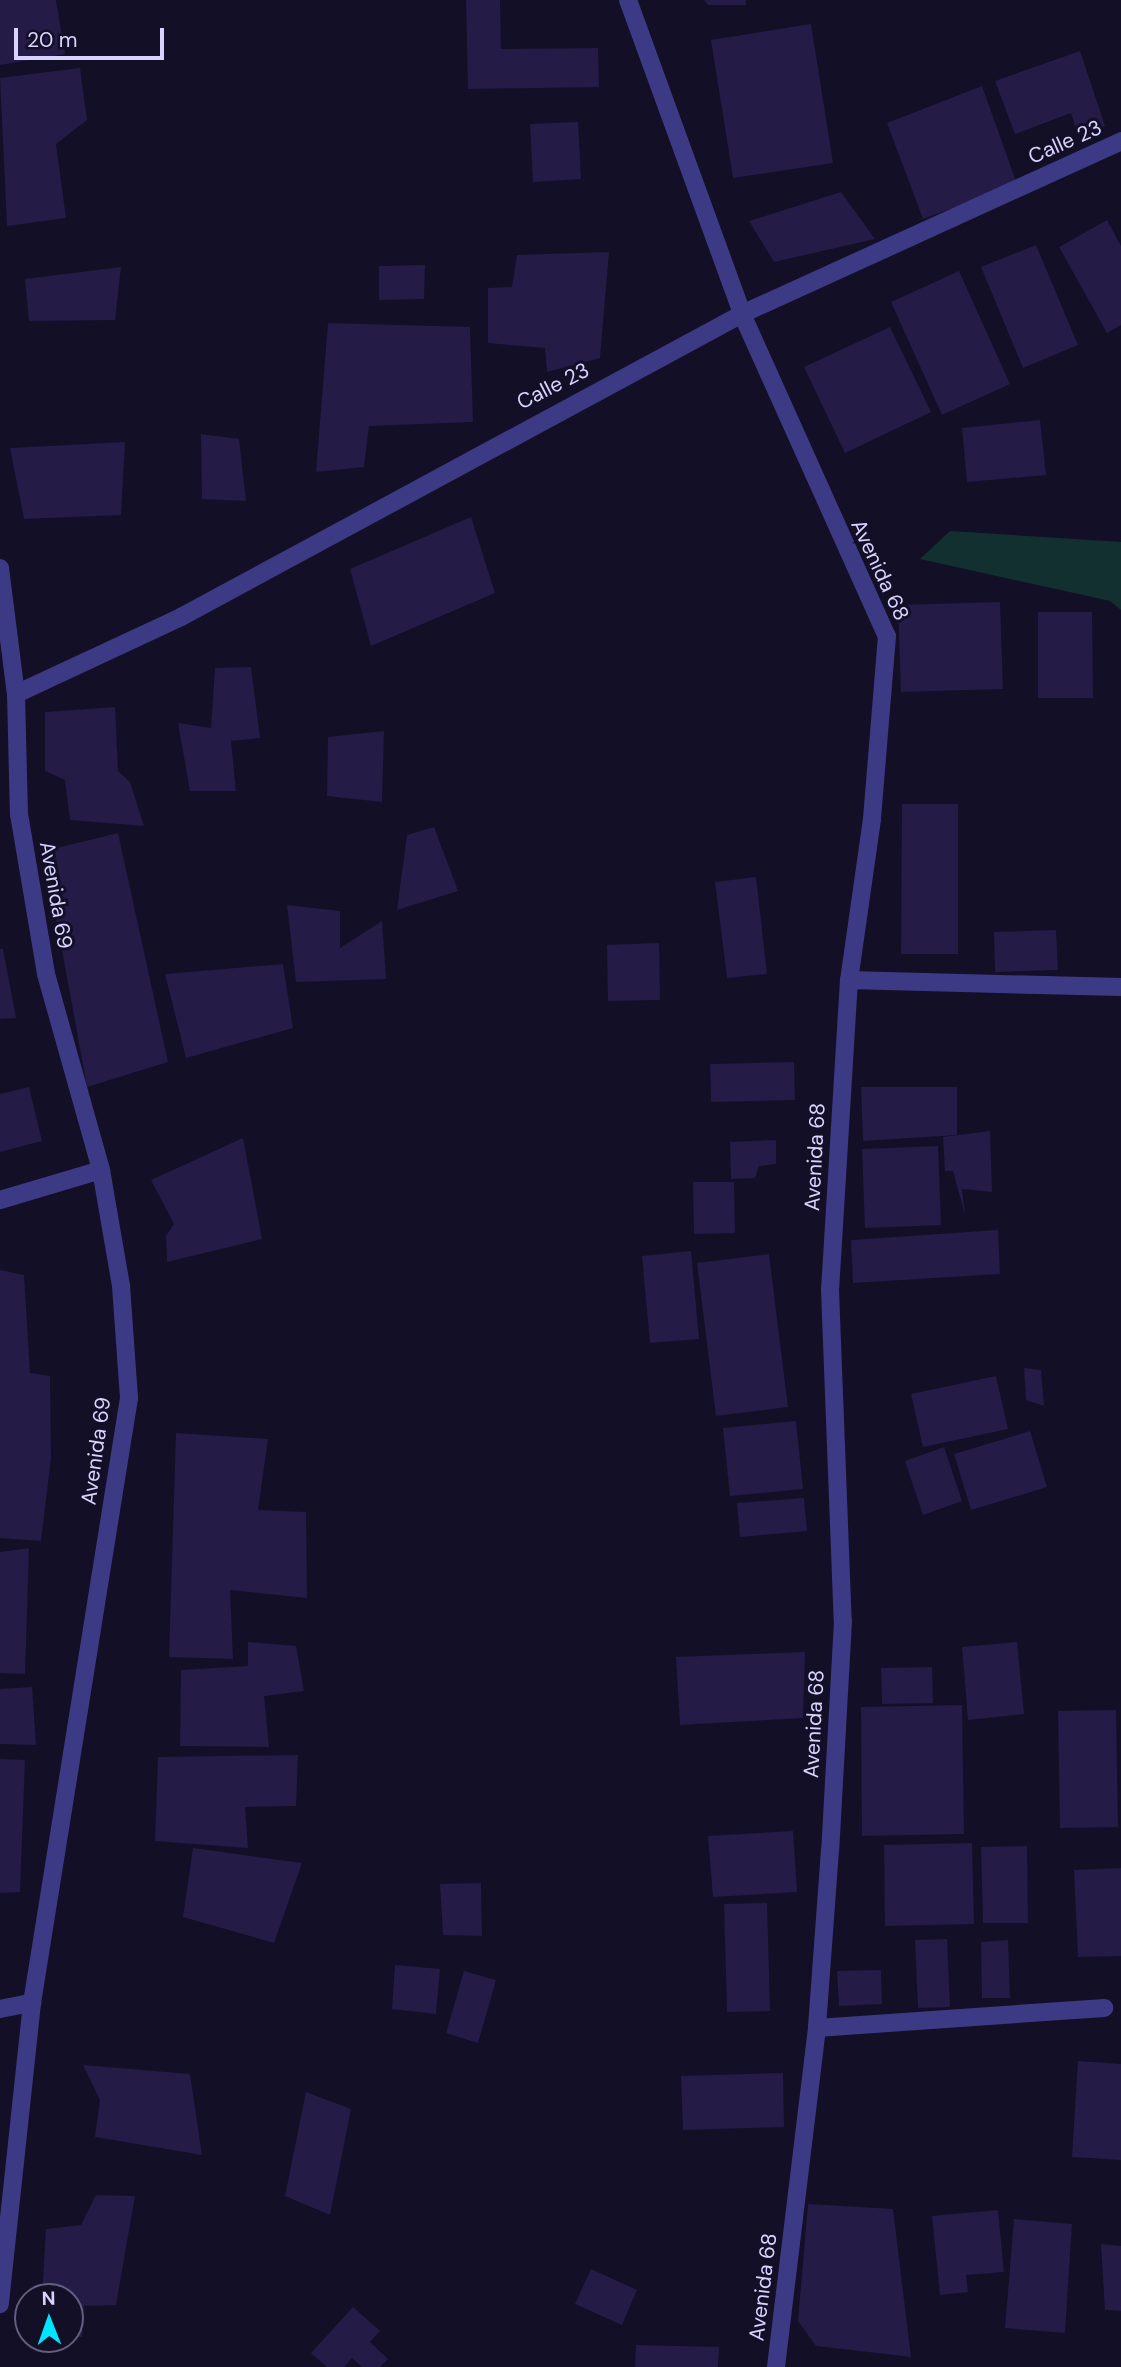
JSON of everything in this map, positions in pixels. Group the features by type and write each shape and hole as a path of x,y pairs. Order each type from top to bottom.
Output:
{"street":[{"name":"Avenida 68","path":"628,0 742,314 887,636 872,819 849,980 830,1290 843,1620 817,2028 776,2367"},
{"name":"Calle 23","path":"16,694 181,617 742,314 1121,141"},
{"name":"Avenida 69","path":"0,568 16,694 19,814 46,974 101,1170 121,1286 129,1398 32,2003 0,2304"},
{"path":"849,980 1121,987"},
{"path":"0,1200 101,1170"},
{"path":"0,2009 32,2003"},
{"path":"817,2028 1104,2008"}],"green space":[{"path":"950,531 1121,542 1121,610 1110,601 920,559"}],"building":[{"path":"0,0 56,0 65,54 0,65"},
{"path":"466,0 500,0 501,49 598,48 599,87 468,89"},
{"path":"704,0 746,0 746,5 708,5"},
{"path":"811,24 833,163 733,178 711,40"},
{"path":"1080,51 1105,126 1078,135 1071,113 1015,134 995,81"},
{"path":"80,68 87,120 56,144 66,218 7,226 0,78"},
{"path":"982,86 1017,184 923,219 887,123"},
{"path":"578,122 581,179 533,182 530,124"},
{"path":"841,192 875,239 774,262 749,221"},
{"path":"1107,220 1121,246 1121,325 1107,333 1059,247"},
{"path":"1036,245 1078,345 1023,368 981,267"},
{"path":"609,252 600,358 547,372 545,348 488,343 488,288 512,287 517,255"},
{"path":"425,265 424,299 379,300 379,266"},
{"path":"121,267 115,320 29,321 25,279"},
{"path":"959,271 1010,384 942,415 891,302"},
{"path":"328,323 470,327 473,422 369,426 364,467 316,472"},
{"path":"890,327 931,412 845,453 804,367"},
{"path":"1040,420 1046,475 967,482 962,428"},
{"path":"201,434 239,439 246,501 202,499"},
{"path":"125,442 121,515 24,519 10,448"},
{"path":"471,517 495,593 371,646 350,569"},
{"path":"1000,602 1003,689 901,692 898,605"},
{"path":"1038,612 1092,612 1093,698 1038,698"},
{"path":"251,667 260,738 231,741 236,791 190,791 178,723 211,728 215,668"},
{"path":"115,707 118,771 130,782 144,826 70,820 65,780 45,771 45,712"},
{"path":"384,731 382,802 327,796 328,737"},
{"path":"902,804 958,804 958,954 901,954"},
{"path":"434,827 458,891 397,910 407,835"},
{"path":"118,833 168,1062 87,1087 44,851"},
{"path":"756,877 767,974 727,978 715,882"},
{"path":"287,905 340,911 340,948 382,921 386,979 296,982"},
{"path":"1056,930 1058,970 995,972 994,932"},
{"path":"659,943 660,1000 608,1001 607,945"},
{"path":"0,949 3,949 16,1018 0,1019"},
{"path":"283,964 293,1028 186,1058 165,974"},
{"path":"794,1062 795,1100 711,1102 710,1064"},
{"path":"29,1087 42,1141 0,1152 0,1094"},
{"path":"861,1087 957,1087 957,1135 863,1141"},
{"path":"990,1131 992,1192 962,1189 965,1215 953,1171 945,1171 943,1137"},
{"path":"243,1138 262,1239 167,1262 166,1236 174,1224 151,1180"},
{"path":"776,1140 776,1164 759,1166 755,1178 731,1179 730,1142"},
{"path":"938,1146 941,1225 865,1228 862,1149"},
{"path":"693,1182 734,1182 735,1233 694,1234"},
{"path":"998,1230 1000,1274 853,1283 851,1240"},
{"path":"691,1251 699,1339 650,1343 642,1256"},
{"path":"769,1254 788,1407 716,1416 697,1263"},
{"path":"0,1270 24,1275 30,1373 50,1376 51,1458 41,1541 0,1538"},
{"path":"1024,1368 1041,1370 1044,1406 1026,1400"},
{"path":"996,1376 1008,1429 923,1447 911,1394"},
{"path":"796,1421 803,1489 730,1496 723,1428"},
{"path":"1030,1431 1047,1487 971,1510 954,1454"},
{"path":"176,1433 268,1439 258,1510 306,1512 307,1598 230,1590 233,1659 169,1657"},
{"path":"944,1447 962,1501 923,1515 905,1461"},
{"path":"804,1498 807,1531 740,1537 737,1503"},
{"path":"29,1548 25,1674 0,1673 0,1552"},
{"path":"248,1642 296,1646 304,1691 264,1696 269,1747 180,1746 181,1670 248,1666"},
{"path":"1017,1642 1024,1714 968,1720 962,1647"},
{"path":"805,1652 803,1718 680,1725 676,1657"},
{"path":"932,1667 933,1703 882,1704 881,1668"},
{"path":"32,1687 36,1745 0,1744 0,1689"},
{"path":"962,1705 964,1834 862,1836 861,1707"},
{"path":"1116,1710 1118,1827 1060,1828 1058,1711"},
{"path":"298,1755 296,1806 245,1807 248,1848 155,1841 158,1757"},
{"path":"0,1759 25,1760 20,1892 0,1893"},
{"path":"793,1831 797,1892 713,1897 708,1836"},
{"path":"972,1843 974,1924 885,1926 884,1845"},
{"path":"1027,1846 1028,1923 983,1923 981,1847"},
{"path":"193,1848 302,1863 274,1943 183,1917"},
{"path":"1121,1868 1121,1956 1078,1957 1074,1870"},
{"path":"481,1883 482,1936 443,1935 440,1884"},
{"path":"767,1903 770,2011 727,2012 724,1904"},
{"path":"947,1939 950,2007 918,2008 915,1940"},
{"path":"1008,1940 1010,1998 982,1998 981,1942"},
{"path":"395,1965 440,1969 436,2014 392,2009"},
{"path":"881,1970 882,2004 839,2006 837,1971"},
{"path":"464,1971 496,1980 478,2043 446,2033"},
{"path":"1078,2061 1121,2064 1121,2160 1072,2157"},
{"path":"83,2065 190,2074 202,2155 95,2137 100,2100"},
{"path":"783,2073 784,2127 683,2130 681,2076"},
{"path":"306,2092 351,2109 330,2215 285,2196"},
{"path":"96,2195 135,2196 116,2305 84,2306 84,2283 43,2283 46,2229 81,2225"},
{"path":"808,2204 893,2209 911,2357 816,2346 798,2321"},
{"path":"998,2210 1004,2272 966,2275 968,2292 940,2295 932,2216"},
{"path":"1014,2219 1072,2224 1065,2333 1005,2328"},
{"path":"1101,2244 1121,2246 1121,2311 1105,2310"},
{"path":"591,2269 637,2290 622,2325 575,2304"},
{"path":"353,2307 380,2331 370,2342 388,2359 380,2367 362,2367 352,2358 344,2367 327,2367 311,2353"},
{"path":"636,2345 719,2347 718,2367 635,2367"}]}
